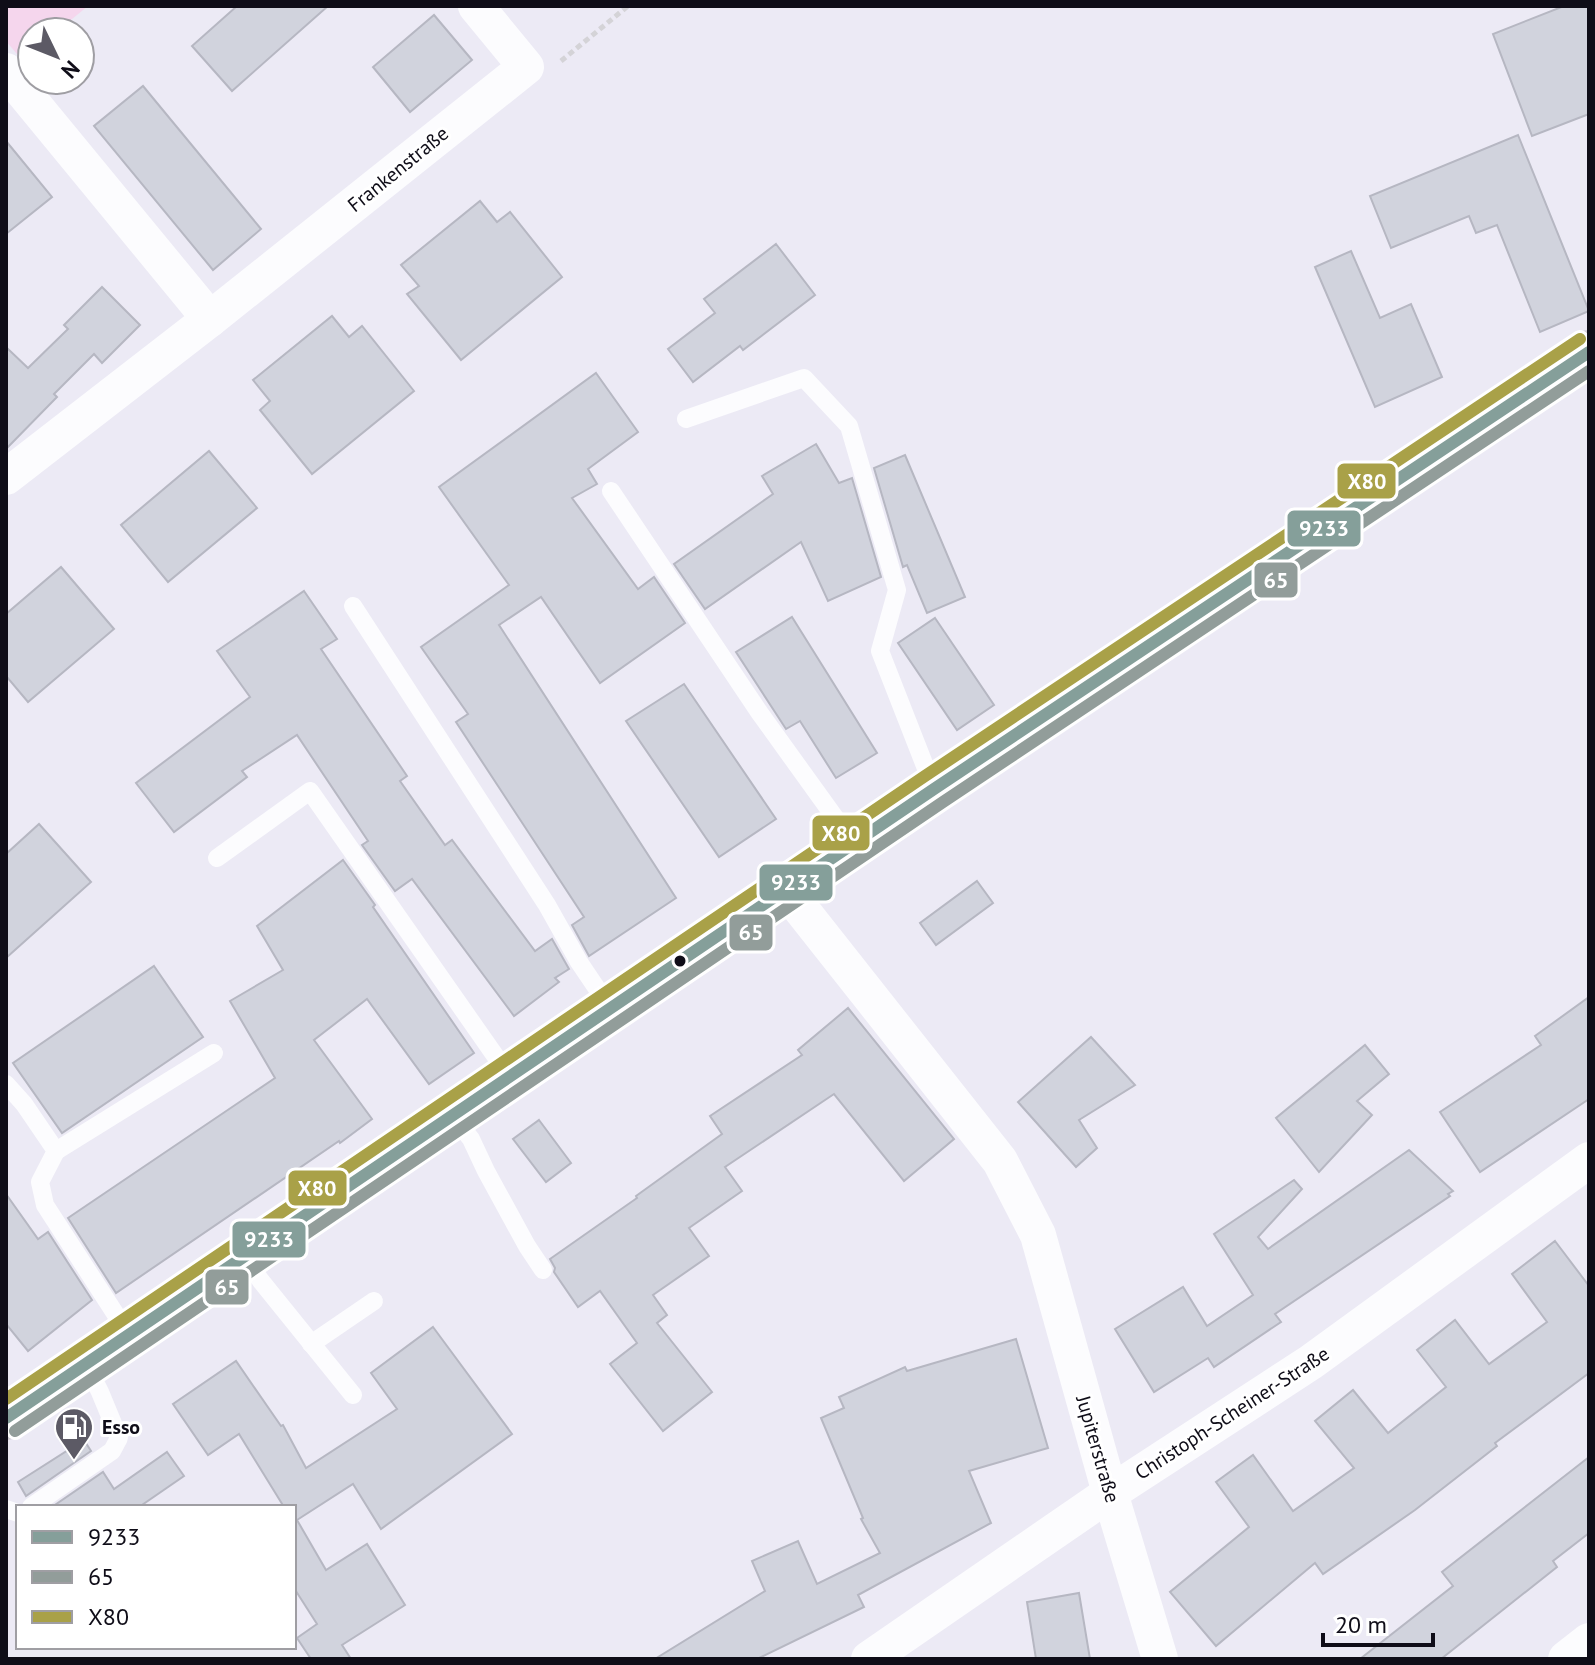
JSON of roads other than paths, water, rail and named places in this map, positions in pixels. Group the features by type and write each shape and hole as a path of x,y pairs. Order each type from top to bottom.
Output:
{"main road":[{"path":"6,1418 934,789 1589,352"}],"street":[{"name":"Frankenstraße","path":"6,477 526,67 476,6"},
{"path":"6,71 210,319"},
{"name":"Jupiterstraße","path":"786,890 1000,1161 1038,1235 1160,1659"},
{"name":"Christoph-Scheiner-Straße","path":"869,1659 1110,1493 1311,1362 1589,1160"},
{"path":"1566,1659 1589,1641"}],"lane":[{"path":"686,419 804,378 849,426 897,590 880,651 934,789"},
{"path":"611,491 759,712 854,844"},
{"path":"353,606 547,905 610,1009"},
{"path":"217,858 310,791 510,1077"},
{"path":"129,1335 45,1205 40,1182 56,1151 214,1053"},
{"path":"6,1084 24,1104 56,1151"},
{"path":"453,1116 471,1139 527,1246 543,1270"},
{"path":"244,1257 353,1395"},
{"path":"311,1344 374,1301"},
{"path":"34,1505 112,1451 119,1438 86,1364"}],"place":[{"name":"Esso","path":"74,1461"}]}
